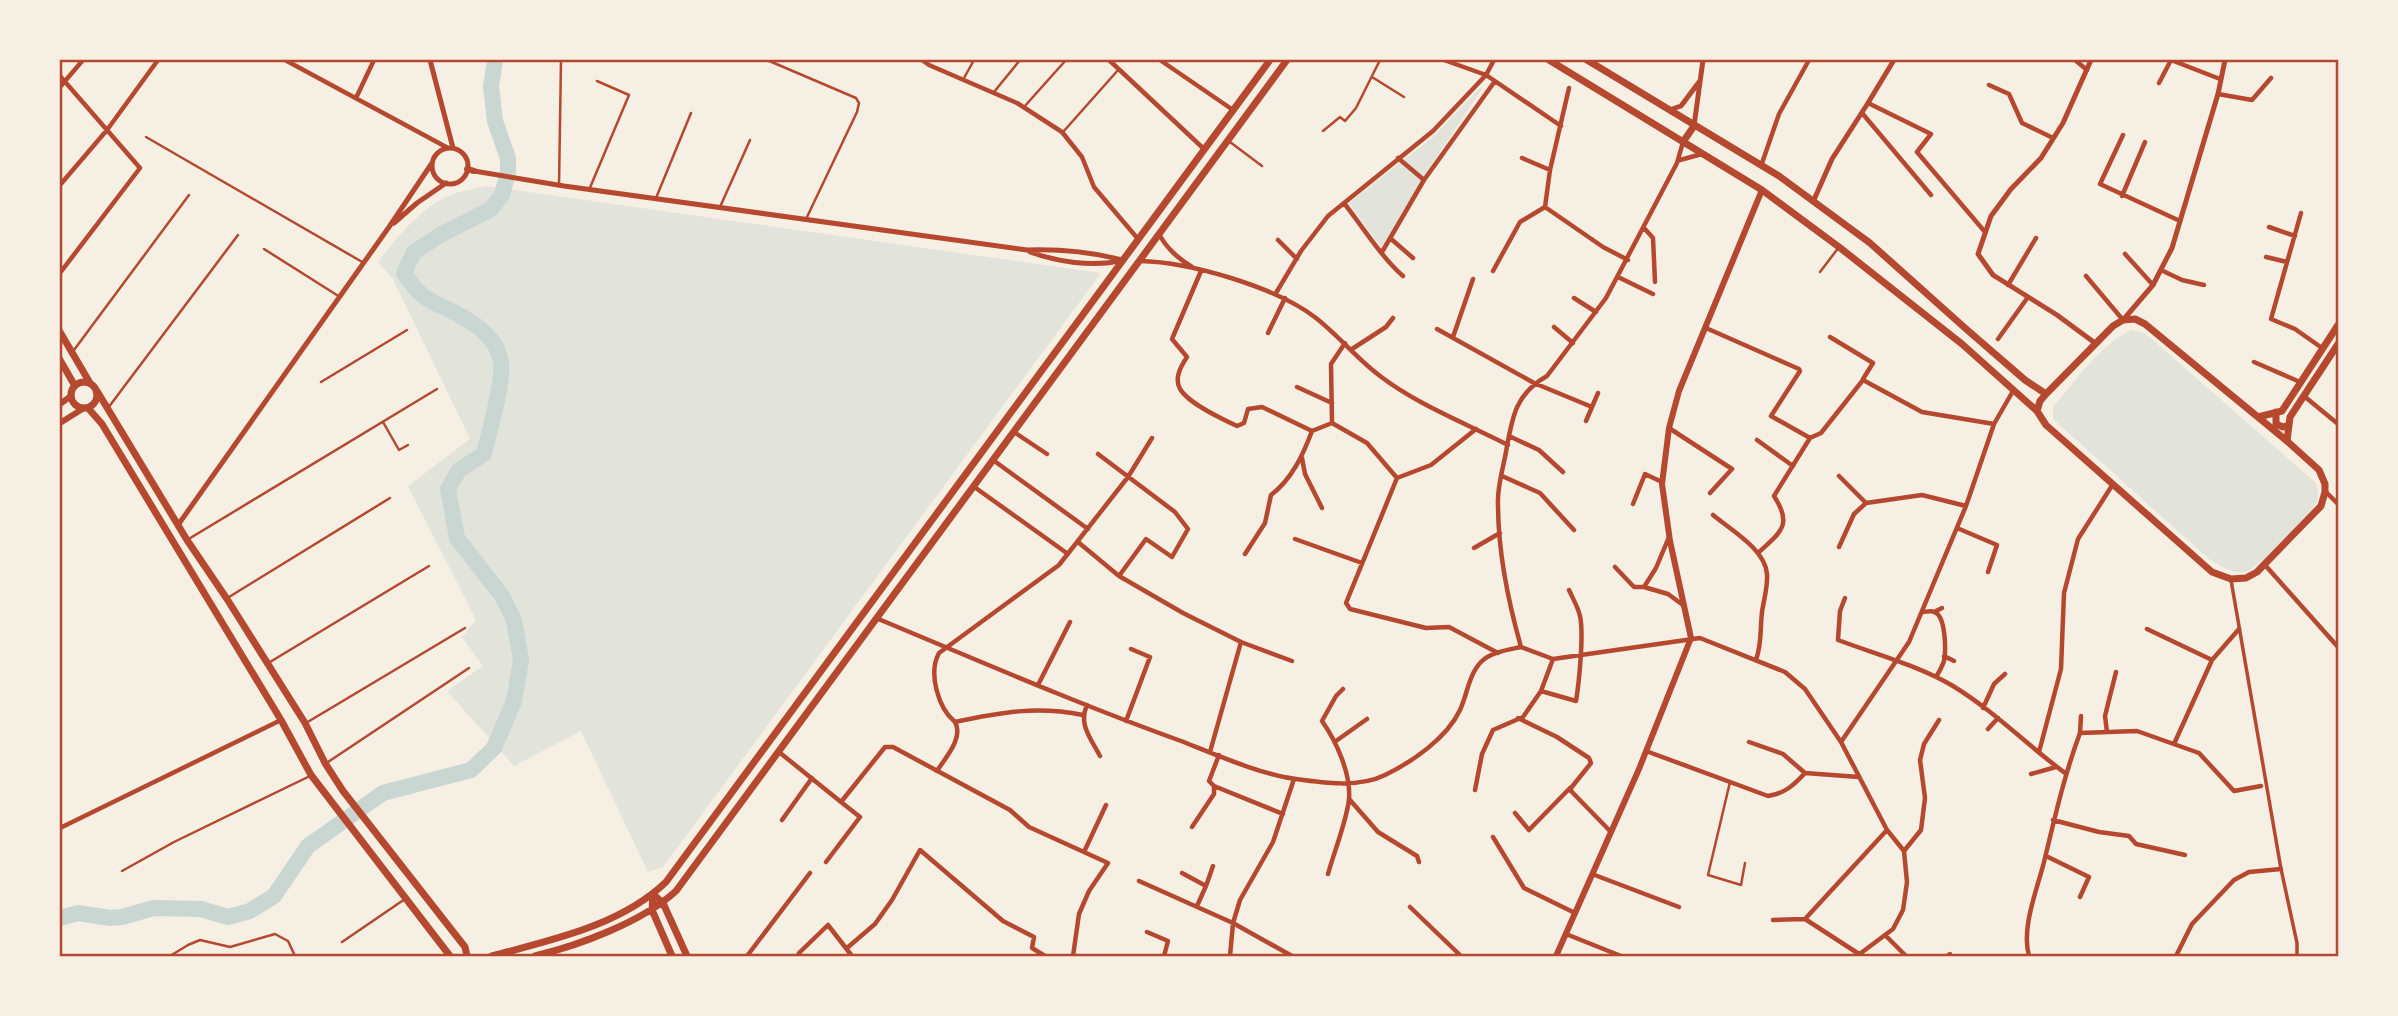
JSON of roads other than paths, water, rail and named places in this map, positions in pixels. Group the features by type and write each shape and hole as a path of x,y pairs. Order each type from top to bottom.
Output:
{"main road":[{"path":"492,957 564,937 627,909 653,894 671,874 1270,60"},
{"path":"535,957 566,948 652,910 676,891 1287,60"},
{"path":"1549,60 1762,190 1839,247 2014,390 2037,411 2046,425 2212,572 2231,579 2251,576 2321,506 2325,492 2324,480 2319,470 2146,324 2135,319 2123,320 2112,326 2046,394 2037,411"},
{"path":"1587,60 1761,166 1870,243 1920,289 2046,394"},
{"path":"1683,142 1694,126"},
{"path":"1556,957 1646,751 1691,638 1669,537 1662,482 1669,428 1679,391 1762,190"},
{"path":"1122,260 1138,261"},
{"path":"1908,302 1920,289"},
{"path":"2258,417 2282,411 2339,325"},
{"path":"60,332 187,540 305,723 325,763 465,947 467,957"},
{"path":"2287,441 2290,417 2339,344"},
{"path":"60,360 75,386"},
{"path":"60,404 71,396 75,386 84,382 90,383"},
{"path":"2021,397 2027,399 2032,396 2034,390 2031,384"},
{"path":"60,423 96,401 97,391"},
{"path":"71,396 76,404 86,408 102,424 281,720 311,775 450,957"},
{"path":"1014,407 1025,415"},
{"path":"2276,412 2276,424 2283,427 2289,425"},
{"path":"126,464 138,457"},
{"path":"864,611 876,618"},
{"path":"350,828 365,818"},
{"path":"653,894 663,903 687,957"},
{"path":"653,894 652,910 672,957"}],"street":[{"path":"60,87 83,60"},
{"path":"60,185 107,130 158,60"},
{"path":"285,60 451,148 464,156 470,170"},
{"path":"356,98 374,60"},
{"path":"430,60 451,148"},
{"path":"922,60 1023,107 1062,132 1082,157 1094,187 1138,239"},
{"path":"1109,60 1204,149"},
{"path":"1160,60 1233,110"},
{"path":"1444,60 1486,75 1561,126"},
{"path":"1276,293 1328,216 1433,131 1486,75 1494,60"},
{"path":"1694,126 1701,60"},
{"path":"1761,166 1779,114 1810,60"},
{"path":"1813,202 1832,159 1894,60"},
{"path":"2075,60 2087,70"},
{"path":"2091,60 2063,123 2041,158 2011,189 1991,216 1978,254 1993,275 2095,343"},
{"path":"2159,83 2171,60 2220,79"},
{"path":"2086,276 2123,320 2154,285 2172,248 2218,94 2225,60"},
{"path":"60,76 140,168 60,273"},
{"path":"2218,94 2252,100 2271,78"},
{"path":"1667,110 1681,106 1700,79"},
{"path":"1382,252 1423,180 1495,81"},
{"path":"1989,85 2009,94 2022,123 2053,138"},
{"path":"1545,207 1550,170 1569,88"},
{"path":"1868,103 1931,134 1917,152 1984,232"},
{"path":"1862,113 1931,195"},
{"path":"2123,135 2100,184 2180,221"},
{"path":"1521,647 1507,598 1497,503 1515,410 1523,395 1534,383 1547,376 1573,344 1618,277 1678,163 1683,142"},
{"path":"2122,195 2145,142"},
{"path":"178,525 440,151 451,148"},
{"path":"1678,163 1689,156 1704,154"},
{"path":"1522,158 1550,170"},
{"path":"1398,159 1423,180"},
{"path":"432,163 435,176 446,183"},
{"path":"470,170 559,186 805,220 880,228 1027,250 1048,249 1104,255 1122,260"},
{"path":"389,227 417,203 446,183 459,181 470,170"},
{"path":"1344,203 1382,252 1388,264 1403,276"},
{"path":"1545,207 1603,247 1628,260"},
{"path":"1493,271 1520,222 1545,207"},
{"path":"2301,213 2271,319 2295,329 2323,348"},
{"path":"2269,227 2295,236"},
{"path":"1645,229 1653,237 1655,282"},
{"path":"1159,234 1177,257 1198,270"},
{"path":"1390,238 1413,258"},
{"path":"2008,285 2036,238"},
{"path":"1278,240 1297,259"},
{"path":"2125,254 2154,285"},
{"path":"2266,257 2287,262"},
{"path":"1138,261 1164,262 1276,293 1314,317 1379,375 1415,398 1508,445"},
{"path":"1198,270 1172,339 1187,357 1177,380 1180,389 1214,415 1237,426 1244,423 1248,409 1262,407 1312,430 1332,423 1367,443 1397,478"},
{"path":"2161,270 2182,280 2204,285"},
{"path":"1618,277 1653,294"},
{"path":"1453,337 1473,279"},
{"path":"1268,333 1284,298"},
{"path":"1574,298 1596,312"},
{"path":"1997,338 2028,298"},
{"path":"1352,349 1387,327 1393,318"},
{"path":"1554,327 1573,344"},
{"path":"1437,328 1534,383 1592,407"},
{"path":"1706,328 1799,369 1800,372 1771,416 1810,438"},
{"path":"1758,553 1775,538 1781,528 1784,512 1774,496 1810,438 1821,433 1863,380 1873,363 1830,337"},
{"path":"1332,423 1331,364 1344,342"},
{"path":"2254,362 2301,383"},
{"path":"1863,380 1922,412 1994,424"},
{"path":"1297,387 1332,403"},
{"path":"1842,742 1909,642 1966,506 1994,424 2014,390"},
{"path":"1586,421 1598,393"},
{"path":"2304,396 2339,424"},
{"path":"1669,428 1732,469 1710,493"},
{"path":"1476,429 1432,465 1397,478 1346,607 1426,628 1449,627 1499,653"},
{"path":"1245,554 1265,523 1270,495 1280,488 1302,458 1312,430"},
{"path":"1014,431 1047,454"},
{"path":"1509,436 1539,450 1563,472"},
{"path":"937,771 957,738 958,727 948,717 936,687 934,668 939,653 1059,565 1128,477 1152,438"},
{"path":"1757,440 1793,466"},
{"path":"1098,454 1175,512 1188,529 1172,557 1146,539 1119,576"},
{"path":"1302,458 1305,474 1322,508"},
{"path":"993,460 1088,529"},
{"path":"1633,504 1645,474 1662,482"},
{"path":"1502,476 1540,493 1574,530"},
{"path":"1839,476 1866,503"},
{"path":"2039,752 2061,669 2064,593 2078,539 2113,484"},
{"path":"973,486 1068,554"},
{"path":"2325,492 2339,504"},
{"path":"1839,547 1854,514 1866,503 1922,495 1966,506"},
{"path":"1713,515 1758,553 1765,565 1767,574 1762,634 1756,660"},
{"path":"1957,528 1997,545 1988,572"},
{"path":"1474,548 1500,533"},
{"path":"1644,587 1656,568 1669,537"},
{"path":"1295,538 1362,563"},
{"path":"1078,542 1119,576 1183,613 1241,642 1293,661"},
{"path":"2264,565 2339,647"},
{"path":"1615,567 1634,587 1668,594 1684,606"},
{"path":"2231,579 2281,869 2297,943 2297,957"},
{"path":"1541,691 1576,701 1580,679 1582,627 1569,590"},
{"path":"1845,598 1840,611 1838,640 1937,677 1998,718 2065,773"},
{"path":"1923,612 1934,612 1942,608"},
{"path":"1934,612 1939,615 1942,624 1944,656 1937,677"},
{"path":"876,618 1126,721 1210,752 1294,779 1348,782 1364,782 1385,775 1420,753 1445,731 1460,711 1472,677 1481,662 1499,653 1521,647 1553,659 1700,638 1785,672 1805,689 1842,742 1887,830 1904,852 1907,882 1903,909 1893,929 1858,956 1805,919 1773,920"},
{"path":"1038,685 1069,622"},
{"path":"2147,629 2212,660"},
{"path":"2175,744 2212,660 2239,629"},
{"path":"1210,752 1241,642"},
{"path":"1126,721 1150,657 1131,649"},
{"path":"1944,656 1954,661"},
{"path":"1475,790 1482,754 1493,730 1523,716 1541,691 1553,659"},
{"path":"2107,732 2105,716 2116,672"},
{"path":"1983,708 1994,684 2005,674"},
{"path":"1328,874 1349,799 1340,750 1322,721 1335,695 1343,689"},
{"path":"1087,705 1083,715 1084,725 1100,756"},
{"path":"955,722 1002,711 1056,710 1083,715"},
{"path":"2029,957 2029,921 2065,773 2080,733 2081,716"},
{"path":"1515,813 1529,830 1571,788 1591,760 1558,737 1518,718"},
{"path":"1988,729 1998,718"},
{"path":"1336,741 1367,719"},
{"path":"60,828 281,720"},
{"path":"1904,852 1921,830 1925,798 1920,760 1924,744 1939,720"},
{"path":"2080,733 2137,731 2199,753 2234,791 2261,786"},
{"path":"1749,742 1783,754 1805,773 1859,777"},
{"path":"841,802 885,747 893,747 1010,810 1029,827 1108,863 1089,891 1079,914 1073,957"},
{"path":"778,751 860,817 826,862"},
{"path":"1646,751 1768,796 1792,787 1805,773"},
{"path":"1219,755 1209,781 1214,786 1283,814"},
{"path":"2031,774 2057,767"},
{"path":"782,820 812,779"},
{"path":"1230,957 1233,923 1240,900 1273,842 1294,779"},
{"path":"1192,827 1213,794 1214,786"},
{"path":"1571,788 1611,832"},
{"path":"1349,799 1378,832 1417,856 1419,862"},
{"path":"1084,852 1106,805"},
{"path":"2053,820 2099,832 2129,836 2136,844 2185,855"},
{"path":"1805,919 1887,830"},
{"path":"1493,837 1524,888 1575,913"},
{"path":"847,948 875,924 920,850 1003,921 1034,937 1032,948 1045,957"},
{"path":"2046,856 2089,877 2080,897"},
{"path":"1197,906 1213,866"},
{"path":"2176,957 2192,924 2234,880 2249,872 2281,869"},
{"path":"747,957 810,873"},
{"path":"1182,873 1206,886"},
{"path":"1592,874 1679,907"},
{"path":"1139,881 1233,923 1292,957"},
{"path":"1410,907 1461,957"},
{"path":"798,956 828,925 852,957"},
{"path":"1147,932 1168,941 1164,957"},
{"path":"1566,934 1621,957"},
{"path":"1885,935 1906,957"}],"lane":[{"path":"559,186 561,60"},
{"path":"767,60 856,98 859,103 805,220"},
{"path":"963,81 974,60"},
{"path":"993,93 1020,60"},
{"path":"1023,107 1066,60"},
{"path":"1323,131 1340,117 1345,121 1356,108 1380,60"},
{"path":"1062,132 1119,69"},
{"path":"1373,78 1404,97"},
{"path":"589,190 629,95 597,81"},
{"path":"656,198 691,113"},
{"path":"146,137 364,263"},
{"path":"720,207 750,140"},
{"path":"1227,140 1262,166"},
{"path":"72,353 190,195"},
{"path":"108,408 238,234"},
{"path":"1820,272 1839,247"},
{"path":"264,249 340,297"},
{"path":"321,382 407,330"},
{"path":"187,540 437,389"},
{"path":"383,422 399,450 408,445"},
{"path":"227,599 390,498"},
{"path":"268,664 429,566"},
{"path":"305,723 465,628"},
{"path":"325,763 469,668"},
{"path":"122,871 184,837 311,775"},
{"path":"1730,782 1708,875 1741,885 1745,863"},
{"path":"342,942 405,899"},
{"path":"170,957 200,940 230,947 275,934 288,941 295,957"}],"waterway":[{"path":"60,918 78,913 122,917 154,908 201,909 228,917 250,911 274,896 308,846 383,793 471,770 494,748 514,701 521,660 514,620 502,596 457,538 448,489 459,470 484,454 498,394 501,362 496,347 486,334 466,319 422,295 404,273 414,252 491,209 502,195 508,172 508,158 495,121 491,86 495,60"}]}
